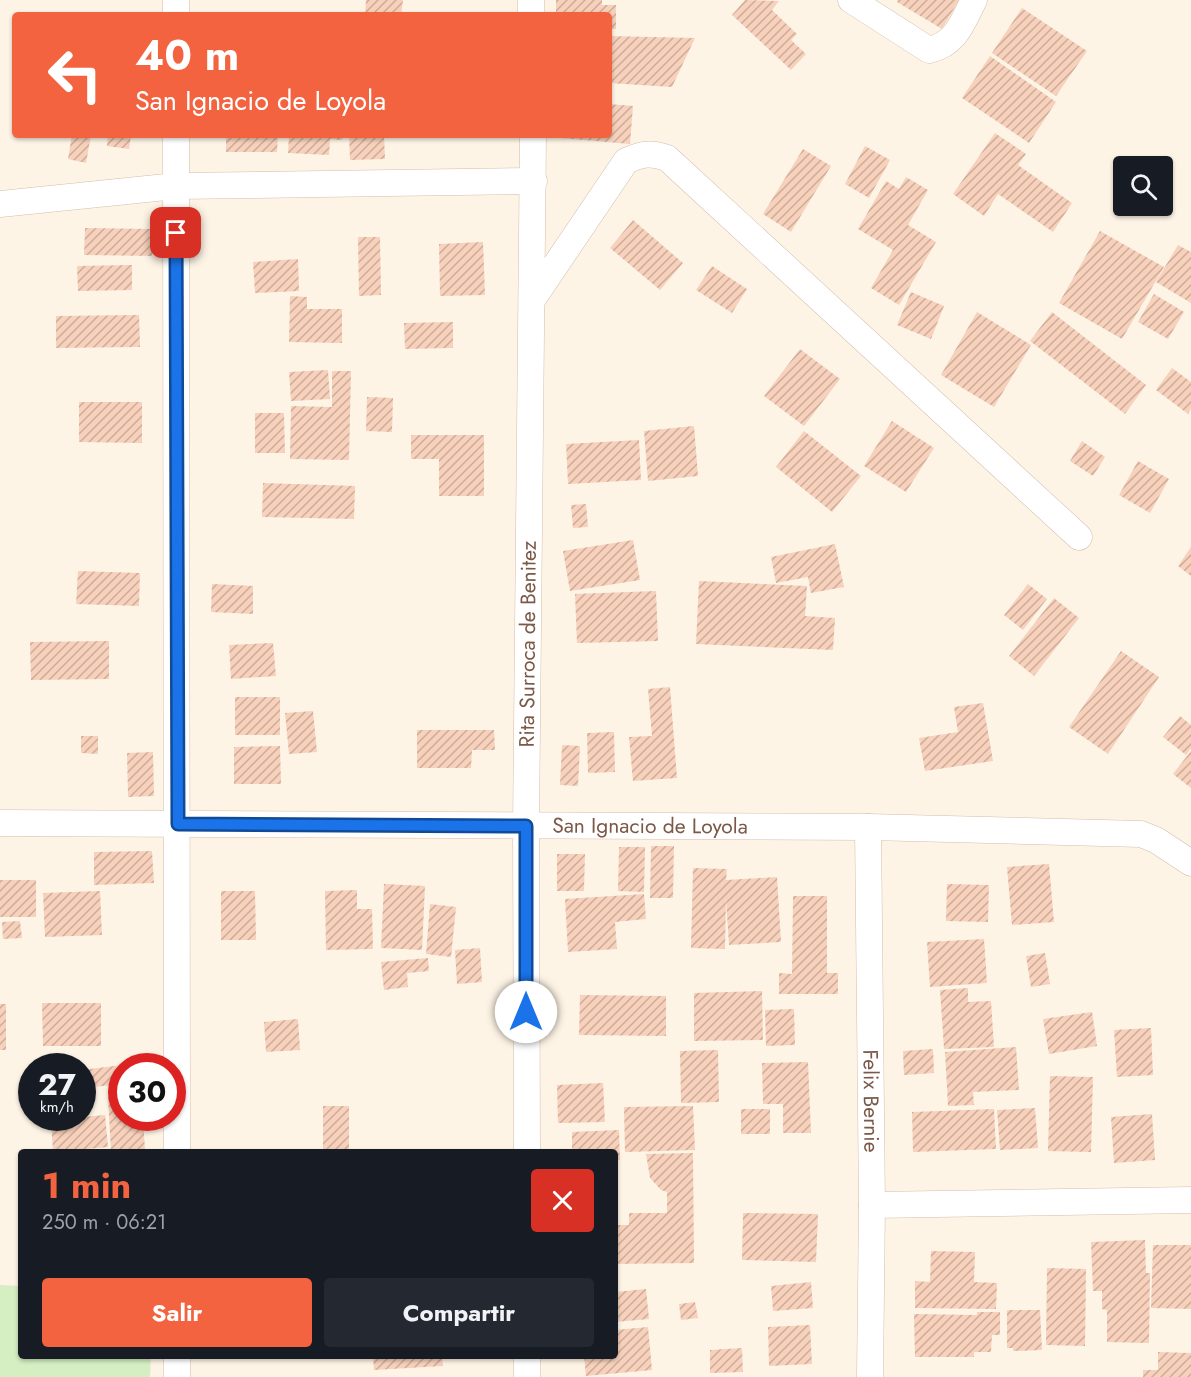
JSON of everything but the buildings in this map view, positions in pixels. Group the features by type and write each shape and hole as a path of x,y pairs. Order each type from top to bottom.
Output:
{"street":[{"path":"851,0 929,50 940,47 952,39 974,0"},
{"path":"176,138 177,1149"},
{"name":"Rita Surroca de Benitez","path":"527,1149 526,826 533,138"},
{"path":"532,300 626,161 638,155 654,153 666,158 1079,537"},
{"path":"0,204 176,186 534,181"},
{"name":"San Ignacio de Loyola","path":"0,823 868,827 1141,834 1156,840 1191,863"},
{"name":"Felix Bernie","path":"868,827 872,1205 870,1377"},
{"path":"872,1205 1191,1200"},
{"path":"177,1359 177,1377"},
{"path":"527,1359 527,1377"}],"green space":[{"path":"0,1285 18,1286 18,1359 151,1359 150,1377 0,1377"}],"route":[{"path":"176,233 178,824 526,826 526,1012"}]}
